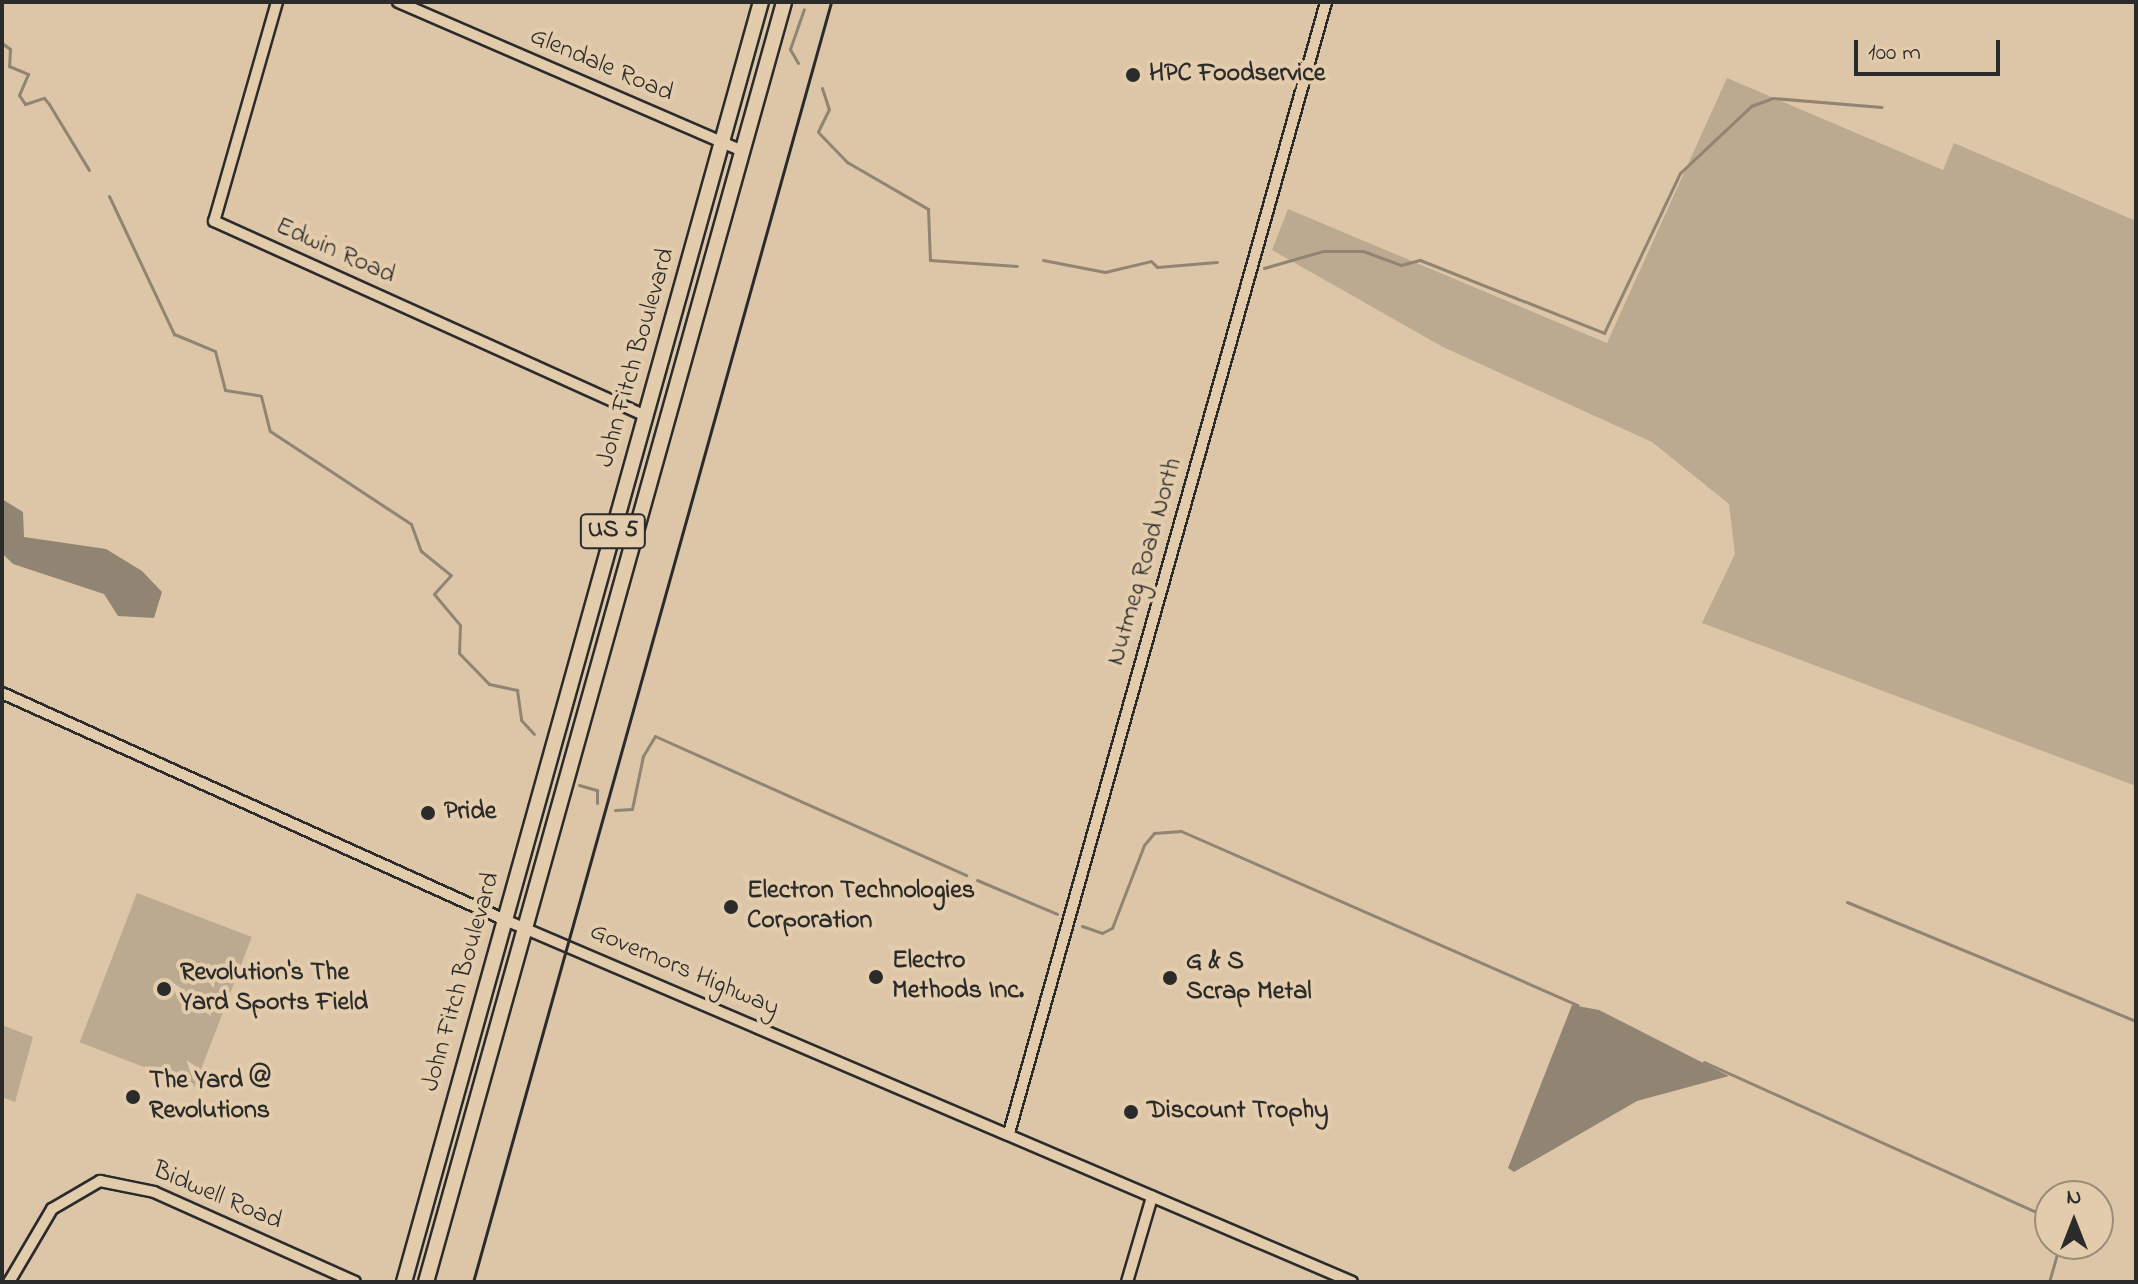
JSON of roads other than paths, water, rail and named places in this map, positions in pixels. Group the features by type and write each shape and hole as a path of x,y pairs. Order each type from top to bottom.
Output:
{"highway":[{"name":"John Fitch Boulevard","path":"404,1282 761,2"},
{"name":"John Fitch Boulevard","path":"426,1282 784,2"}],"street":[{"name":"Edwin Road","path":"277,2 214,221 645,416"},
{"name":"Glendale Road","path":"398,2 742,151"},
{"name":"Nutmeg Road North","path":"1009,1133 1326,2"},
{"name":"Governors Highway","path":"2,693 505,920 1352,1282"},
{"name":"Bidwell Road","path":"9,1282 52,1209 100,1181 154,1192 355,1282"},
{"path":"1127,1282 1152,1197"}],"waterway":[{"path":"798,63 790,49 804,9"},
{"path":"2,43 10,49 9,66 28,74 19,95 25,104 44,98 89,170"},
{"path":"822,88 829,109 818,132 847,162 928,209 930,260 1017,266"},
{"path":"1264,268 1323,251 1363,251 1401,265 1420,260 1604,333 1680,173 1751,106 1773,98 1882,107"},
{"path":"109,196 174,334 215,351 225,390 261,396 270,431 411,524 421,551 451,575 434,594 460,625 459,653 489,684 517,690 521,720 534,734"},
{"path":"1043,260 1105,272 1151,261 1157,267 1217,262"},
{"path":"615,810 632,809 643,756 655,736 966,875"},
{"path":"579,785 597,790 597,803"},
{"path":"1082,926 1102,933 1112,928 1144,845 1154,833 1181,831 1577,1005"},
{"path":"977,880 1057,914"},
{"path":"1847,902 2136,1021"},
{"path":"1704,1062 2034,1211"},
{"path":"2049,1282 2055,1260"}],"railway":[{"path":"473,1282 831,2"}],"place":[{"name":"HPC Foodservice","path":"1133,75"},
{"name":"Pride","path":"428,813"},
{"name":"Electron Technologies Corporation","path":"731,907"},
{"name":"Electro Methods Inc.","path":"876,977"},
{"name":"G & S Scrap Metal","path":"1170,978"},
{"name":"Revolution's The Yard Sports Field","path":"164,989"},
{"name":"The Yard @ Revolutions","path":"133,1097"},
{"name":"Discount Trophy","path":"1131,1112"}]}
